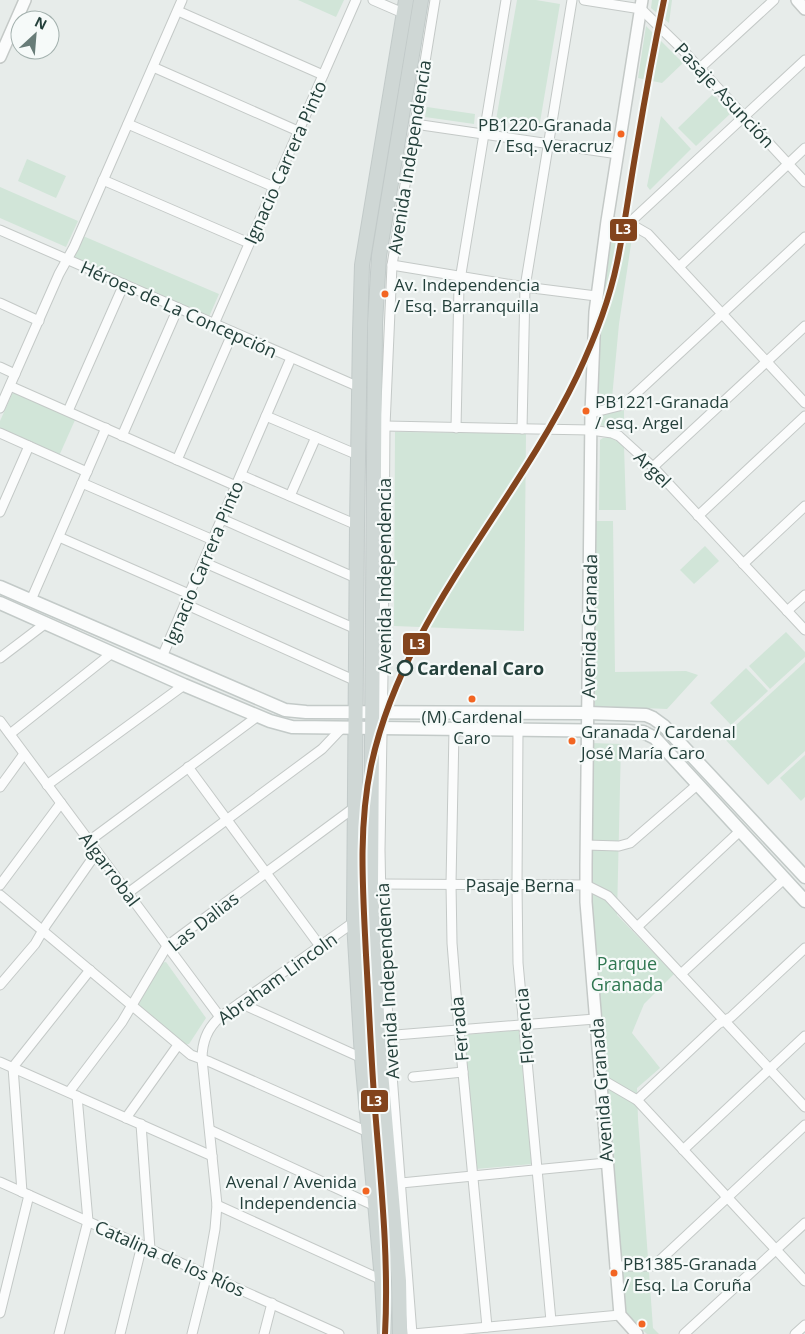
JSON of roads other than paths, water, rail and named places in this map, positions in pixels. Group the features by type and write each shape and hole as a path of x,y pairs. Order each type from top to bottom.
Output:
{"main road":[{"name":"Avenida Independencia","path":"400,1334 399,1281 390,1186 383,1036 371,885 377,729 375,323 380,249 421,0"},
{"name":"Avenida Independencia","path":"385,1334 362,1058 354,922 355,807 349,728 355,713 356,681 362,265 404,6"},
{"path":"0,587 285,710 355,713 588,713 639,714 646,716 659,722 805,878"},
{"path":"0,603 184,685 258,716 292,727 587,730 636,731 649,734 655,738 805,901"},
{"path":"469,713 473,721 469,730"}],"street":[{"path":"0,57 3,44 25,0"},
{"path":"0,408 182,0"},
{"name":"Ignacio Carrera Pinto","path":"214,324 356,0"},
{"path":"373,0 404,6"},
{"name":"Avenida Independencia","path":"377,713 385,426 392,265 435,0"},
{"path":"456,428 460,277 506,0"},
{"path":"522,429 525,287 572,0"},
{"path":"584,0 642,4"},
{"path":"700,68 774,0"},
{"path":"797,0 805,9"},
{"name":"Pasaje Asunción","path":"642,4 805,182"},
{"name":"Avenida Granada","path":"620,1314 606,1163 586,885 591,413 596,296 642,4"},
{"path":"178,11 323,75"},
{"path":"627,225 805,60"},
{"path":"153,67 298,131"},
{"path":"128,124 274,187"},
{"path":"415,124 618,154"},
{"path":"679,267 805,148"},
{"path":"103,180 249,243"},
{"path":"607,221 639,228 648,234 805,403"},
{"name":"Héroes de La Concepción","path":"0,230 359,387"},
{"path":"591,413 619,406 629,400 805,237"},
{"path":"392,265 525,287 596,296"},
{"path":"68,411 124,284"},
{"path":"0,303 39,321"},
{"path":"122,436 178,308"},
{"path":"653,467 805,326"},
{"path":"177,460 233,332"},
{"name":"Ignacio Carrera Pinto","path":"162,657 292,358"},
{"path":"0,367 15,374"},
{"path":"10,386 236,486"},
{"path":"266,416 358,455"},
{"path":"698,516 805,416"},
{"name":"Argel","path":"385,426 612,432 619,436 653,467 805,630"},
{"path":"31,600 106,428"},
{"path":"0,433 87,472"},
{"path":"290,496 316,437"},
{"path":"0,512 29,446"},
{"path":"241,475 357,525"},
{"path":"82,483 213,540"},
{"path":"743,564 805,506"},
{"path":"222,519 356,578"},
{"path":"59,537 189,594"},
{"path":"203,562 356,629"},
{"path":"788,612 805,595"},
{"path":"185,604 356,681"},
{"path":"0,658 46,623"},
{"path":"10,734 112,653"},
{"path":"47,785 184,685"},
{"path":"89,841 258,716"},
{"name":"Algarrobal","path":"0,721 220,1017"},
{"path":"128,893 349,728"},
{"name":"Avenida Independencia","path":"377,729 383,1036 401,1183 413,1334"},
{"name":"Ferrada","path":"454,730 451,884 452,943 487,1327"},
{"name":"Florencia","path":"518,730 518,963 551,1321"},
{"path":"0,786 24,754"},
{"path":"188,767 320,946"},
{"path":"586,845 620,846 630,843 697,785"},
{"path":"0,885 61,803"},
{"name":"Las Dalias","path":"73,1094 122,1022 167,946 355,807"},
{"path":"637,927 740,831"},
{"path":"0,985 35,944 97,852"},
{"path":"681,974 784,879"},
{"name":"Pasaje Berna","path":"380,884 586,885 608,896 805,1107"},
{"path":"0,895 191,1055 368,1132"},
{"name":"Abraham Lincoln","path":"192,1334 207,1274 215,1229 216,1205 202,1059 203,1044 207,1033 220,1017 354,922"},
{"path":"637,1100 718,1024 731,1017 805,948"},
{"path":"0,1312 26,1193 12,1067 90,970"},
{"path":"240,1003 362,1058"},
{"path":"383,1036 595,1019"},
{"path":"683,1150 805,1036"},
{"path":"126,1118 178,1045"},
{"path":"0,1062 212,1156"},
{"path":"413,1077 463,1072"},
{"path":"600,1079 637,1100 805,1281"},
{"path":"59,1334 88,1221 73,1094"},
{"path":"120,1334 146,1247 141,1124"},
{"path":"616,1266 654,1265 805,1125"},
{"path":"210,1130 375,1206"},
{"path":"401,1183 606,1163"},
{"name":"Catalina de los Ríos","path":"0,1182 272,1303 326,1331 339,1334"},
{"path":"216,1205 382,1280"},
{"path":"684,1334 805,1223"},
{"path":"264,1334 272,1303"},
{"path":"413,1334 620,1314 638,1334"},
{"path":"795,1334 805,1325"}],"place":[{"name":"PB1220-Granada / Esq. Veracruz","path":"621,134"},
{"name":"Av. Independencia / Esq. Barranquilla","path":"385,294"},
{"name":"PB1221-Granada / esq. Argel","path":"586,411"},
{"name":"Cardenal Caro","path":"405,668"},
{"name":"(M) Cardenal Caro","path":"472,699"},
{"name":"Granada / Cardenal José María Caro","path":"572,741"},
{"name":"Avenal / Avenida Independencia","path":"366,1191"},
{"name":"PB1385-Granada / Esq. La Coruña","path":"614,1273"}],"park label":[{"name":"Parque Granada","path":"627,973"}]}
